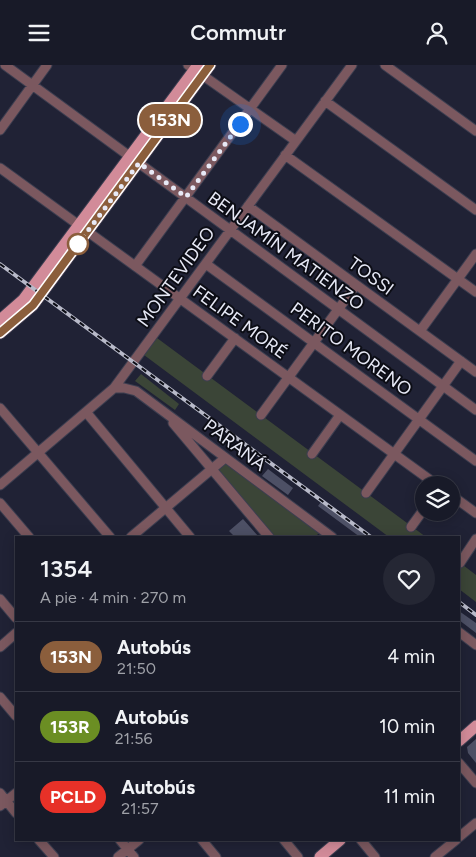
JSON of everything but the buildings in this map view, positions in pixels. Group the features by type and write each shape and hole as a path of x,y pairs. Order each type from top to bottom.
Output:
{"main road":[{"path":"0,320 23,300 83,229 135,160 196,69 210,65"},
{"path":"0,333 33,305 83,229"},
{"path":"460,740 476,726"},
{"path":"320,857 339,841"}],"street":[{"name":"BENJAMÍN MATIENZO","path":"5,65 476,410"},
{"path":"0,130 48,65"},
{"path":"135,266 282,65"},
{"name":"MONTEVIDEO","path":"0,485 114,388 352,65"},
{"path":"385,65 476,131"},
{"path":"196,69 296,141"},
{"path":"325,101 476,210"},
{"path":"285,155 476,292"},
{"name":"FELIPE MORÉ","path":"0,168 425,476"},
{"name":"TOSSI","path":"248,207 476,372"},
{"path":"420,331 476,254"},
{"name":"PERITO MORENO","path":"206,264 476,461"},
{"path":"261,415 356,285"},
{"path":"207,376 235,338"},
{"path":"366,493 462,361"},
{"name":"PARANÁ","path":"114,388 136,391 326,536"},
{"path":"0,408 109,536"},
{"path":"163,412 268,536"},
{"path":"86,413 189,536"},
{"path":"312,453 340,415"},
{"path":"132,536 225,458"},
{"path":"460,501 476,513"},
{"path":"0,503 28,536"},
{"path":"411,527 415,521"},
{"path":"460,563 476,539"},
{"path":"0,599 15,617"},
{"path":"460,633 476,645"},
{"path":"0,647 15,634"},
{"path":"0,697 15,715"},
{"path":"460,764 476,783"},
{"path":"0,793 3,804 15,812"},
{"path":"3,804 15,794"},
{"path":"460,836 476,823"},
{"path":"40,841 54,857"},
{"path":"121,841 134,857"},
{"path":"118,857 138,841"},
{"path":"203,841 216,857"},
{"path":"285,841 298,857"},
{"path":"362,841 376,857"},
{"path":"435,857 455,841"}],"green space":[{"path":"157,338 425,536 388,536 144,355"},
{"path":"141,374 179,404 175,410 135,381"},
{"path":"226,460 321,532 315,536 271,536 214,470"},
{"path":"460,563 476,575 476,602 460,590"}],"railway":[{"path":"0,264 370,536"},
{"path":"460,603 476,615"}],"bus line":[{"name":"153N","path":"0,333 33,305 210,65"}],"route":[{"path":"78,244 139,163 186,197 240,124"}]}
